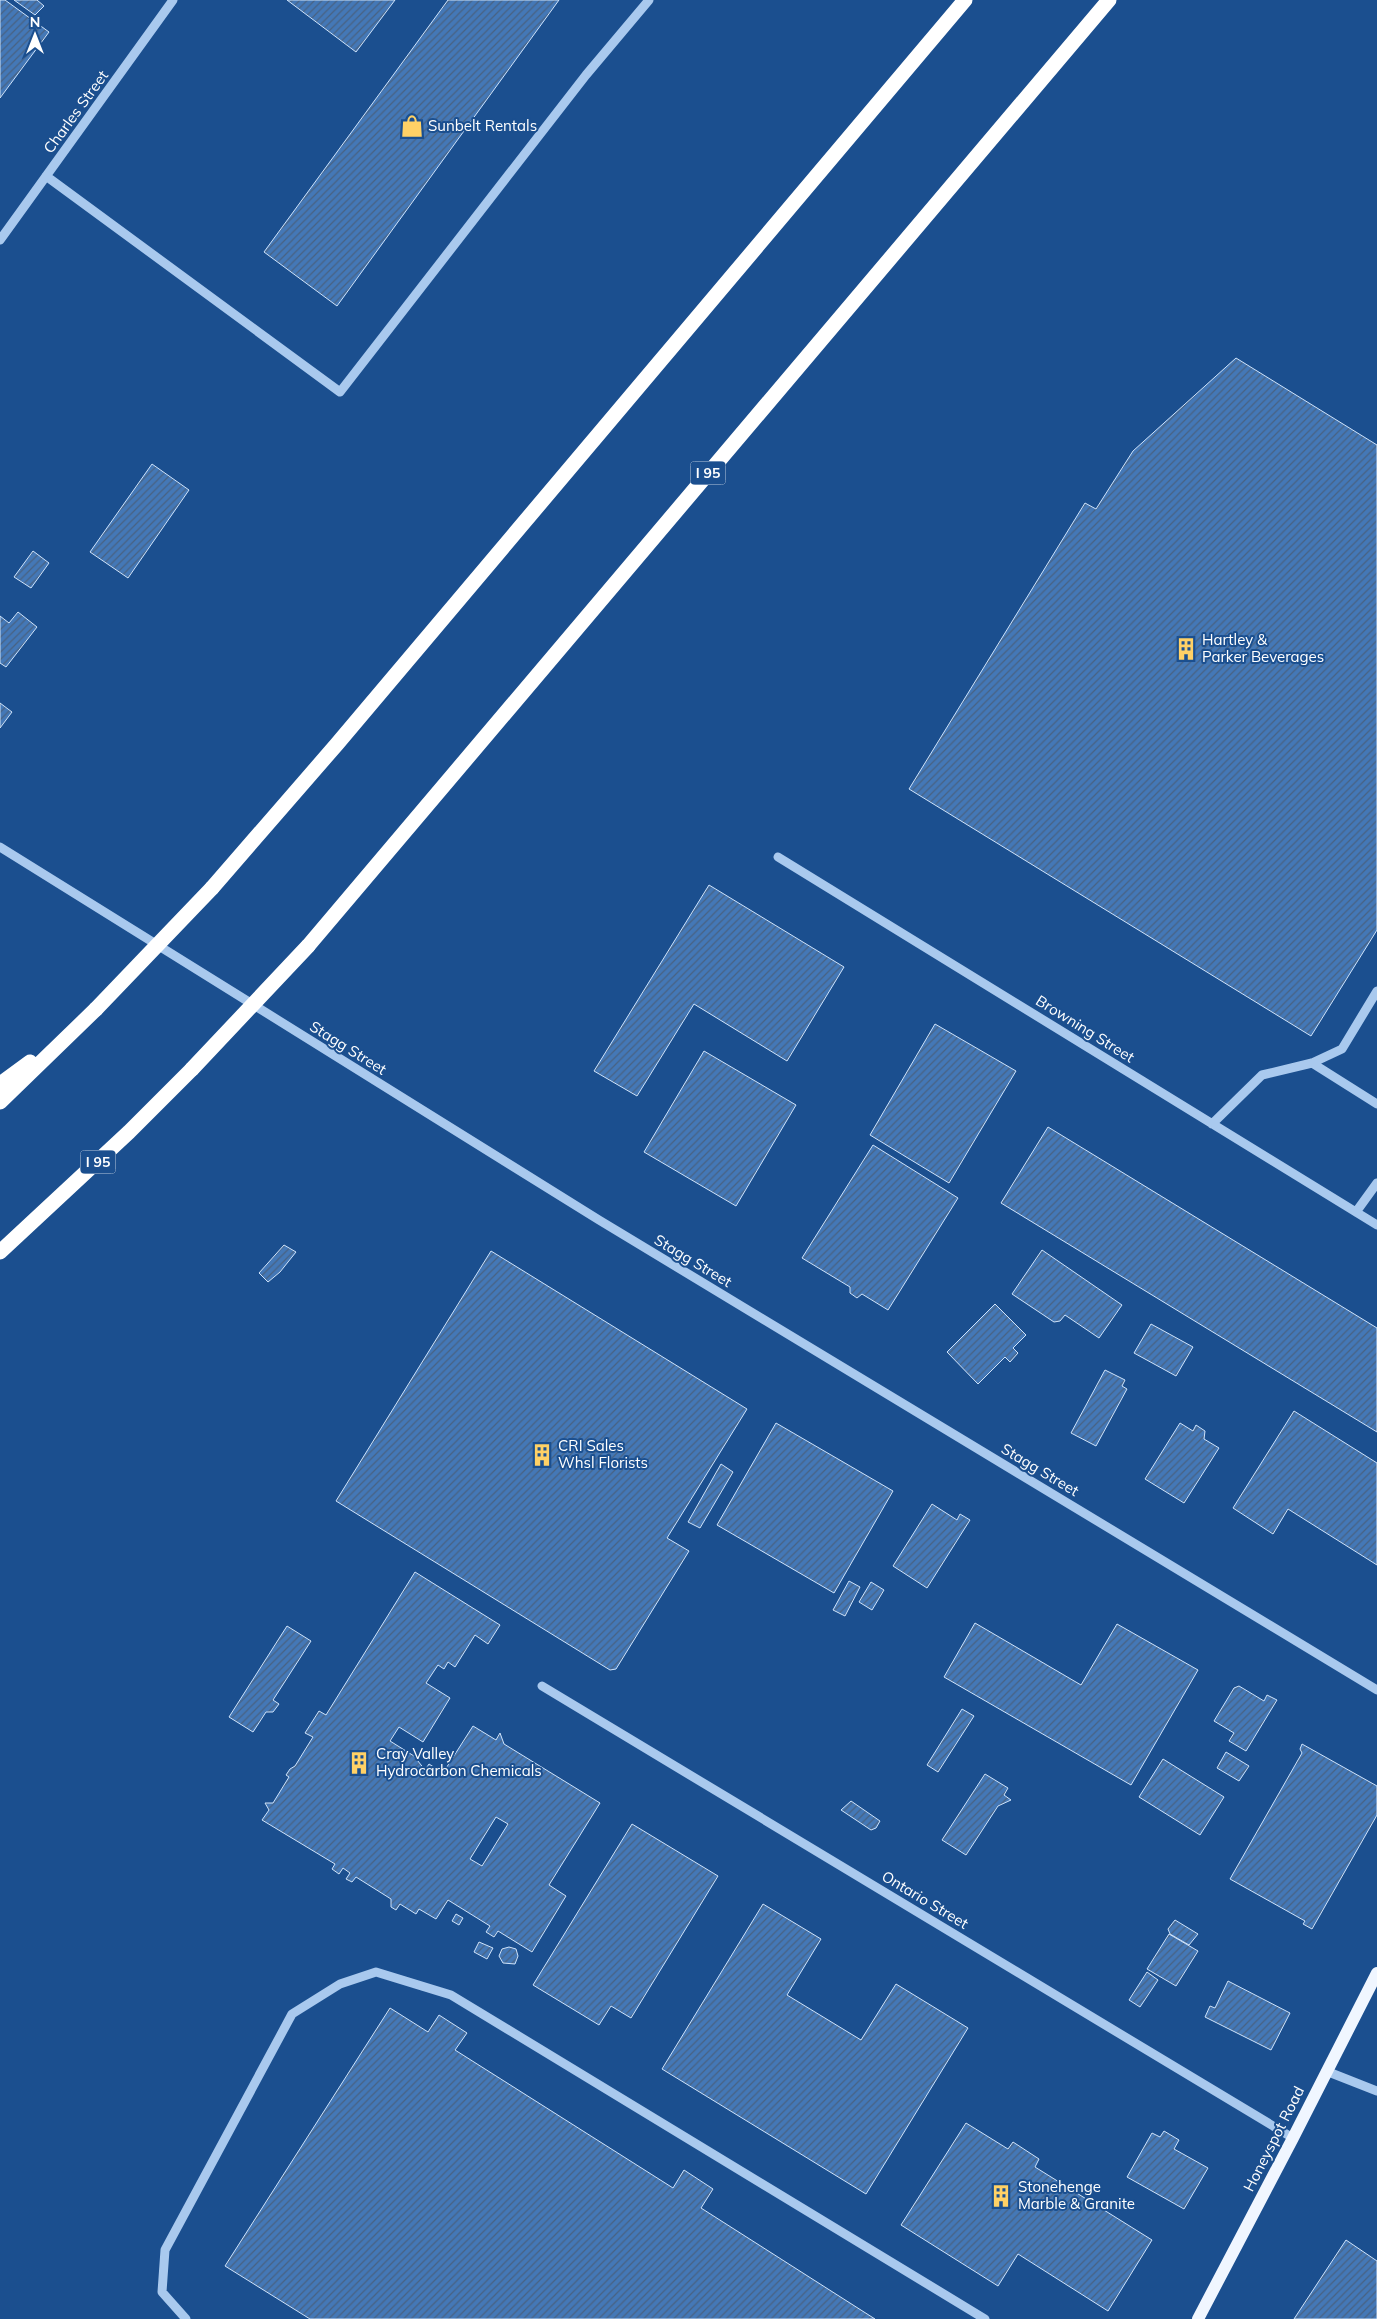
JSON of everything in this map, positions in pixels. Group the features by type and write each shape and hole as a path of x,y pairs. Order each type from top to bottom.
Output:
{"highway":[{"path":"0,1102 96,1009 212,888 337,744 965,0"},
{"name":"I 95","path":"0,1252 129,1132 192,1069 308,946 1109,0"},
{"path":"0,1084 78,1027"}],"main road":[{"name":"Honeyspot Road","path":"1198,2319 1377,1973"}],"street":[{"name":"Charles Street","path":"0,240 173,0"},
{"path":"46,176 340,392 586,75 649,0"},
{"name":"Stagg Street","path":"0,847 608,1226 1377,1690"},
{"name":"Browning Street","path":"778,857 1377,1225"},
{"path":"1212,1124 1262,1076 1312,1063 1342,1049 1377,991"},
{"path":"1312,1063 1377,1104"},
{"path":"1356,1212 1377,1182"},
{"name":"Ontario Street","path":"542,1686 1293,2138"},
{"path":"186,2319 162,2292 165,2250 292,2014 340,1984 376,1972 451,1995 985,2319"},
{"path":"1326,2071 1377,2091"}],"building":[{"path":"0,0 5,0 49,32 0,98"},
{"path":"14,0 37,0 44,6 35,15"},
{"path":"287,0 395,0 356,52"},
{"name":"Sunbelt Rentals","path":"448,0 559,0 337,306 264,252"},
{"name":"Hartley & Parker Beverages","path":"1236,358 1377,445 1377,930 1311,1036 909,789 1085,503 1096,509 1133,451"},
{"path":"152,464 189,490 128,578 90,552"},
{"path":"33,551 49,563 31,588 14,577"},
{"path":"18,612 37,627 6,667 0,663 0,616 9,623"},
{"path":"0,703 12,712 0,728"},
{"path":"709,885 844,967 787,1061 694,1004 637,1096 594,1071"},
{"path":"935,1024 1016,1071 949,1183 870,1135"},
{"path":"704,1051 796,1105 736,1206 644,1152"},
{"path":"1048,1127 1377,1328 1377,1432 1001,1203"},
{"path":"873,1145 958,1198 888,1310 862,1294 857,1298 850,1293 850,1287 802,1258"},
{"path":"284,1245 296,1252 280,1272 268,1282 259,1273"},
{"path":"1042,1250 1122,1305 1099,1338 1065,1315 1060,1321 1054,1322 1012,1294"},
{"name":"CRI Sales Whsl Florists","path":"491,1251 747,1409 667,1538 689,1551 616,1669 610,1670 336,1501"},
{"path":"995,1304 1026,1335 1013,1348 1018,1353 1010,1362 1005,1357 978,1384 947,1352"},
{"path":"1151,1324 1193,1347 1176,1376 1134,1353"},
{"path":"1105,1370 1125,1380 1122,1386 1127,1389 1096,1446 1071,1433"},
{"path":"1294,1411 1377,1463 1377,1565 1288,1509 1273,1534 1233,1508"},
{"path":"776,1423 893,1491 834,1593 717,1525"},
{"path":"1180,1423 1193,1431 1196,1425 1205,1431 1204,1439 1219,1448 1184,1503 1145,1479"},
{"path":"721,1464 733,1472 700,1528 688,1522"},
{"path":"932,1504 957,1520 960,1514 970,1520 927,1588 893,1566"},
{"name":"Cray Valley Hydrocarbon Chemicals","path":"415,1572 500,1625 488,1644 475,1635 455,1667 448,1662 444,1669 438,1665 426,1683 450,1698 423,1742 399,1727 390,1741 414,1756 425,1770 429,1764 443,1773 473,1726 496,1740 500,1733 504,1744 600,1803 549,1885 566,1896 532,1952 498,1931 494,1937 486,1932 490,1926 448,1900 436,1919 419,1909 416,1914 400,1904 396,1910 391,1907 391,1899 356,1877 352,1882 346,1879 350,1873 343,1868 339,1874 332,1869 335,1864 262,1820 269,1810 265,1803 273,1803 289,1777 286,1775 295,1766 313,1737 305,1733 319,1711 326,1715","holes":["496,1817 508,1824 482,1866 470,1859"]},
{"path":"849,1581 860,1587 845,1616 833,1610"},
{"path":"871,1582 884,1590 872,1610 859,1602"},
{"path":"975,1623 1081,1685 1117,1624 1198,1670 1131,1785 944,1677"},
{"path":"287,1626 311,1641 273,1700 279,1704 273,1712 266,1712 253,1732 229,1717"},
{"path":"1239,1686 1264,1701 1267,1695 1277,1700 1246,1751 1229,1741 1234,1733 1214,1721 1234,1688"},
{"path":"962,1709 974,1716 938,1772 927,1765"},
{"path":"1302,1744 1377,1786 1377,1815 1312,1929 1303,1924 1305,1921 1230,1879 1302,1753 1300,1749"},
{"path":"1226,1752 1249,1766 1239,1781 1217,1768"},
{"path":"1163,1759 1224,1797 1200,1835 1139,1797"},
{"path":"985,1774 1008,1788 1004,1795 1011,1800 998,1806 966,1855 942,1840"},
{"path":"851,1801 880,1821 876,1828 871,1830 841,1810"},
{"path":"632,1824 718,1876 631,2018 611,2006 599,2025 533,1985"},
{"path":"763,1904 821,1939 787,1995 861,2040 896,1984 968,2028 866,2194 662,2069"},
{"path":"456,1914 463,1918 459,1925 452,1921"},
{"path":"1175,1920 1198,1934 1189,1945 1170,1934 1168,1929"},
{"path":"1169,1934 1198,1951 1176,1986 1147,1969"},
{"path":"479,1942 493,1948 487,1959 474,1952"},
{"path":"509,1947 516,1949 518,1956 515,1964 503,1963 499,1956 502,1949"},
{"path":"1147,1972 1158,1980 1140,2007 1129,2000"},
{"path":"1228,1981 1290,2013 1271,2050 1205,2017 1210,2006 1215,2008"},
{"path":"390,2008 428,2032 439,2015 467,2033 455,2050 673,2188 684,2170 713,2189 701,2208 875,2319 310,2319 225,2266"},
{"name":"Stonehenge Marble & Granite","path":"966,2123 1008,2149 1013,2142 1039,2159 1035,2167 1152,2240 1108,2311 1018,2254 998,2286 901,2225"},
{"path":"1164,2131 1179,2140 1174,2149 1208,2168 1184,2209 1127,2177 1152,2133 1160,2137"},
{"path":"1346,2240 1377,2261 1377,2319 1294,2319"}],"place":[{"name":"Sunbelt Rentals","path":"412,126"},
{"name":"Hartley & Parker Beverages","path":"1186,649"},
{"name":"CRI Sales Whsl Florists","path":"542,1455"},
{"name":"Cray Valley Hydrocarbon Chemicals","path":"359,1763"},
{"name":"Stonehenge Marble & Granite","path":"1001,2196"}]}
